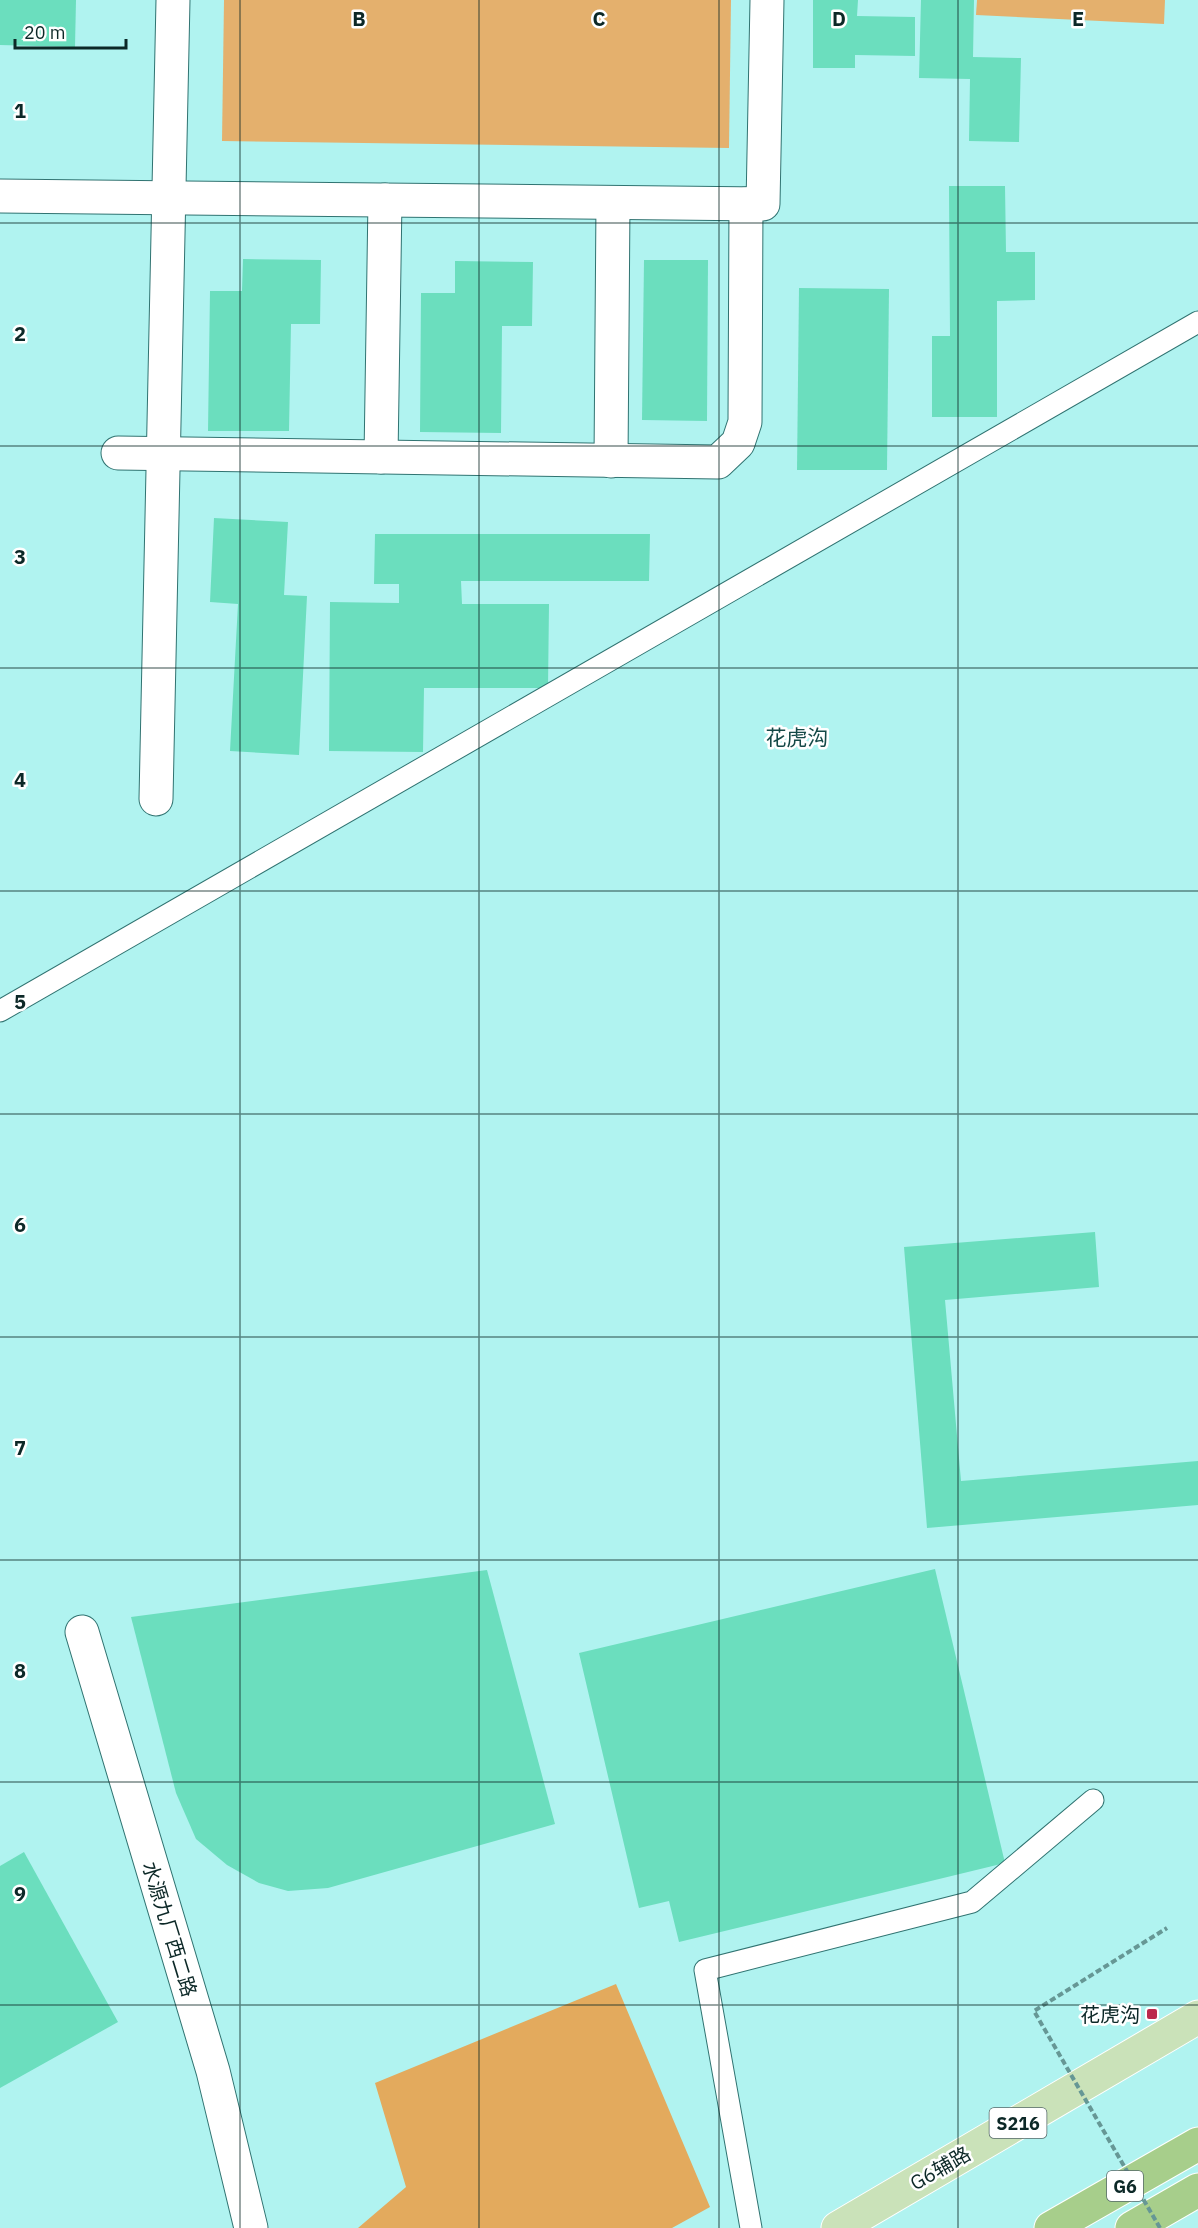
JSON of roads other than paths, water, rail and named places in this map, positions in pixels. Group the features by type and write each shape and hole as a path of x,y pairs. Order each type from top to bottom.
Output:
{"highway":[{"name":"G6","path":"1051,2228 1198,2144"},
{"name":"G6","path":"1132,2228 1198,2190"}],"main road":[{"name":"G6辅路","path":"838,2228 1198,2017"}],"street":[{"path":"156,799 173,0"},
{"path":"0,196 763,204 767,0"},
{"path":"381,457 385,200"},
{"path":"611,461 613,203"},
{"path":"118,453 718,462 738,443 745,422 746,204"},
{"name":"水源九厂西二路","path":"82,1632 213,2070 251,2228"}],"lane":[{"path":"0,1011 1198,322"},
{"path":"751,2228 705,1970 972,1902 1093,1800"}],"place":[{"name":"花虎沟","path":"1152,2014"}],"district":[{"name":"花虎沟","path":"797,737"}]}
